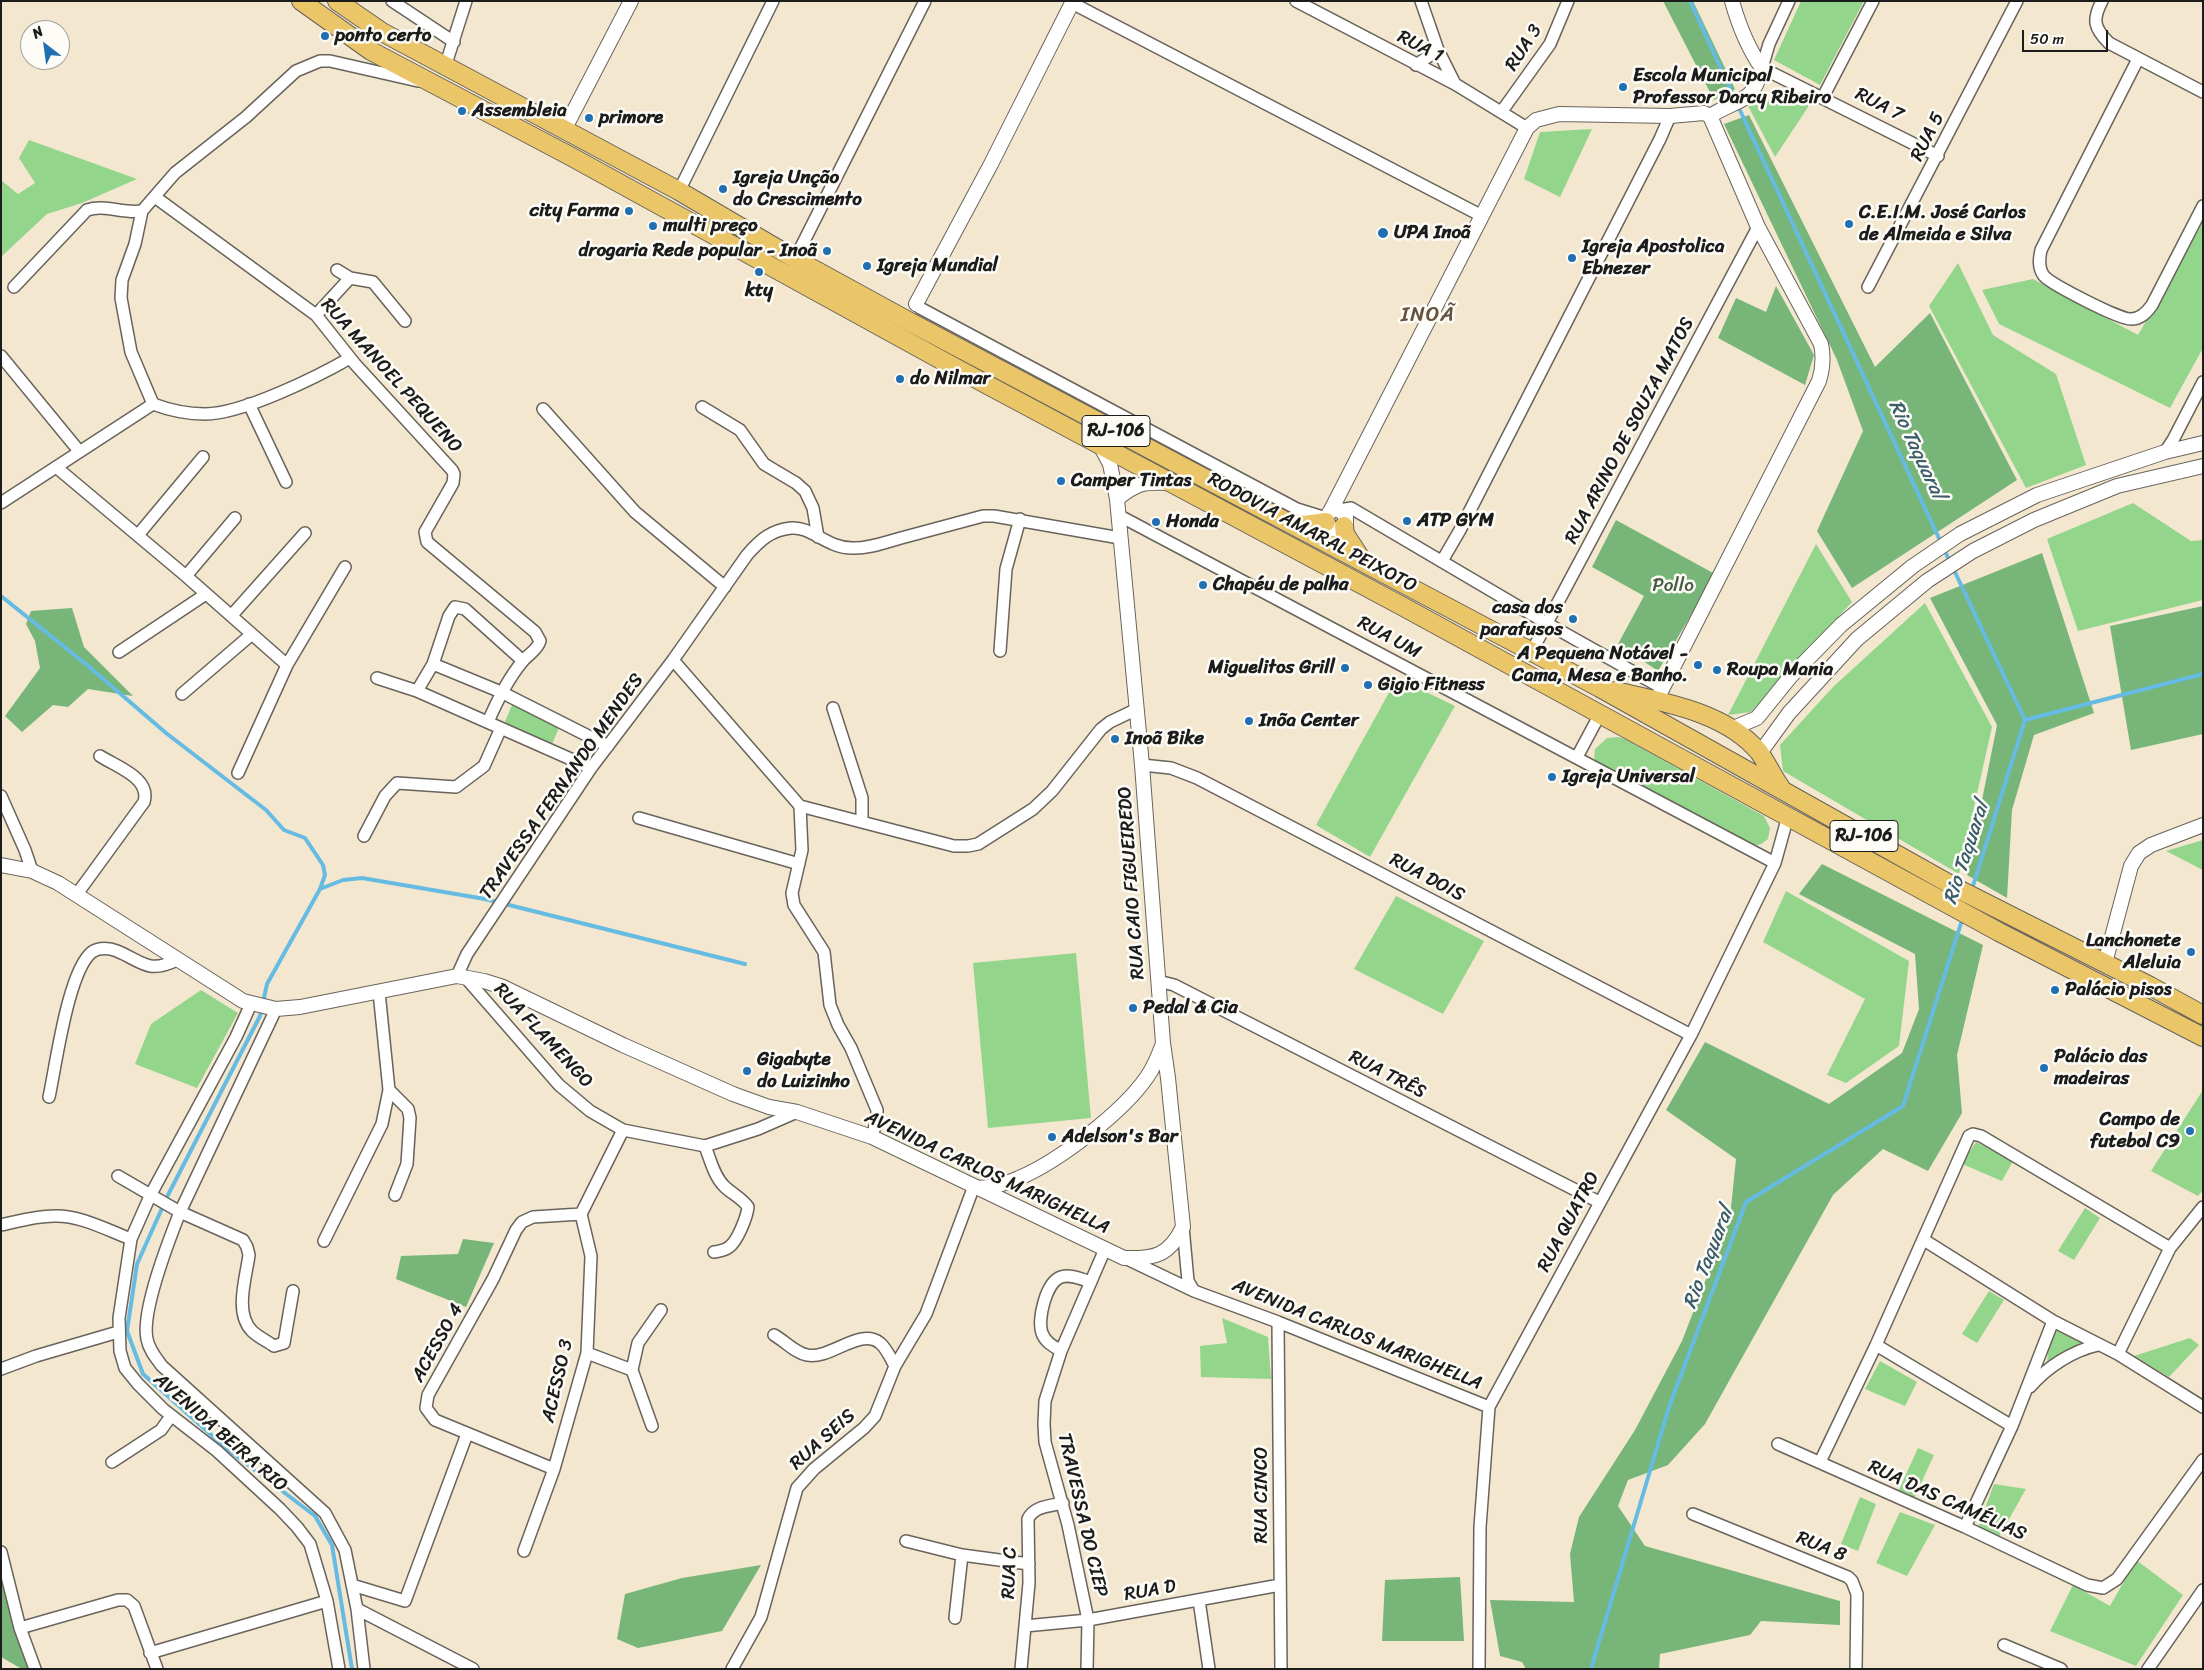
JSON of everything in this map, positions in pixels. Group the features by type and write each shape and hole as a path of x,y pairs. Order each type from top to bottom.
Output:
{"highway":[{"name":"RODOVIA AMARAL PEIXOTO","path":"301,1 371,51 1600,714 1999,932 2203,1037"},
{"name":"RODOVIA AMARAL PEIXOTO","path":"337,1 382,32 679,191 795,259 1600,688 1962,891 2203,1015"},
{"path":"1288,522 1305,524 1336,518 1364,562"},
{"path":"1600,688 1660,693 1681,706 1741,734 1760,753 1782,790"}],"street":[{"path":"392,1 454,42"},
{"path":"445,67 466,1"},
{"path":"564,130 631,1"},
{"path":"679,191 773,1"},
{"path":"795,259 925,1"},
{"name":"RUA 1","path":"1296,1 1455,84 1527,128"},
{"path":"1421,1 1438,50 1455,84"},
{"name":"RUA 3","path":"1502,111 1550,44 1568,7 1568,1"},
{"name":"RUA 7","path":"1732,1 1748,48 1762,68 1938,156"},
{"path":"1336,518 1346,494 1346,480 1527,128 1536,120 1559,114 1670,116 1715,114 1750,95 1756,89 1769,44 1788,1"},
{"path":"1823,97 1873,1"},
{"name":"RUA 5","path":"1868,288 2017,1"},
{"path":"2102,1 2094,15 2096,26 2101,36 2109,43 2203,92"},
{"path":"1482,216 1072,2 991,164 916,304 920,308 1307,513 1336,518 1351,508 1548,624 1660,693 1814,390 1823,368 1824,356 1821,344 1758,227 1715,114"},
{"path":"1416,65 1438,50"},
{"path":"2138,58 2041,250 2040,267 2050,281 2122,319 2139,317 2147,312 2152,305 2203,206"},
{"path":"152,404 131,352 121,298 122,280 135,244 142,211 175,174 246,117 296,71 320,61 343,62 433,83"},
{"path":"1442,561 1465,521 1670,116"},
{"name":"RUA MANOEL PEQUENO","path":"155,197 316,315 350,358 454,474 453,483 425,532 427,542 535,632 540,641 539,646 523,661"},
{"path":"14,287 87,210 96,207 135,212 142,211"},
{"name":"RUA ARINO DE SOUZA MATOS","path":"1532,652 1758,227"},
{"path":"337,270 350,278 373,282 405,321"},
{"path":"316,315 350,278"},
{"path":"1,356 78,451"},
{"path":"1,503 152,404 184,413 206,414 249,404 321,375 350,358"},
{"path":"2165,452 2203,382"},
{"path":"249,404 286,482"},
{"path":"702,408 740,430 764,464 796,483 804,491 813,508 818,537"},
{"path":"543,409 635,512 725,587"},
{"path":"1732,729 1756,718 1792,676 1841,625 1913,566 1960,534 2037,495 2165,452 2203,443"},
{"name":"RUA CAIO FIGUEIREDO","path":"1100,445 1110,464 1117,499 1142,765 1162,1043 1168,1078 1188,1281 1194,1291"},
{"path":"138,535 203,458"},
{"path":"1760,753 1774,731 1857,639 1927,582 1974,551 2034,520 2117,486 2203,466"},
{"path":"56,467 232,615 287,664"},
{"path":"2111,469 2117,486"},
{"path":"1117,499 1134,486 1146,482 1173,483"},
{"name":"RUA UM","path":"1118,515 1775,863"},
{"name":"TRAVESSA FERNANDO MENDES","path":"461,977 467,954 591,768 673,660 758,542 774,531 794,528 808,530 837,546 854,548 884,543 983,516 1020,519 1120,538"},
{"path":"186,576 235,518"},
{"path":"1000,652 1006,569 1020,519"},
{"path":"232,615 305,533"},
{"path":"238,773 287,664 345,567"},
{"path":"120,652 206,594"},
{"path":"417,691 433,664 449,616 455,607 465,610 523,661 501,692 488,722"},
{"path":"182,694 252,634"},
{"path":"673,660 800,806 954,846 978,844 1033,810 1052,791 1101,729 1110,722 1137,708"},
{"path":"433,664 501,692 608,746"},
{"path":"377,678 417,691 591,768"},
{"path":"833,708 862,798 862,822"},
{"path":"1577,757 1600,714"},
{"path":"1756,718 1774,731"},
{"path":"364,836 385,796 397,783 456,787 484,766 501,728"},
{"path":"77,894 144,802 146,793 144,785 138,779 100,756"},
{"name":"RUA DOIS","path":"1142,765 1171,768 1197,778 1691,1035"},
{"path":"1,796 25,850 32,871"},
{"path":"800,806 802,850 792,893 794,905 824,952 830,1005 838,1025 851,1048 877,1110 877,1120 872,1137"},
{"name":"RUA QUATRO","path":"1479,1669 1480,1528 1489,1407 1691,1035 1775,863 1788,816"},
{"path":"639,818 800,864"},
{"path":"2105,963 2131,866 2139,853 2151,845 2203,825"},
{"path":"1,865 32,871 77,894 177,960 262,1006"},
{"path":"49,1097 68,1005 82,966 92,952 101,948 116,951 148,966 162,967 177,960"},
{"name":"AVENIDA CARLOS MARIGHELLA","path":"262,1006 300,1007 461,977 503,987 623,1045 733,1094 769,1107 797,1112 872,1137 1194,1291 1278,1322 1489,1407"},
{"name":"RUA FLAMENGO","path":"461,977 559,1085 590,1111 623,1130 705,1146 758,1129 797,1112"},
{"name":"RUA TRÊS","path":"1158,981 1174,985 1599,1202"},
{"path":"324,1241 382,1124 390,1090 379,992"},
{"name":"AVENIDA BEIRA RIO","path":"262,1006 236,1037 151,1194 132,1239 118,1332 120,1351 125,1368 138,1384 171,1416 217,1451 297,1527 310,1544 327,1601 339,1669"},
{"name":"AVENIDA BEIRA RIO","path":"262,1006 180,1212 155,1282 146,1326 147,1338 151,1350 162,1366 325,1513 345,1550 357,1609 364,1669"},
{"path":"976,1187 995,1186 1018,1179 1052,1160 1104,1120 1133,1095 1151,1071 1162,1043"},
{"path":"1151,1071 1160,1071 1168,1078"},
{"path":"390,1090 408,1109 410,1118 407,1164 395,1196"},
{"path":"581,1214 623,1130"},
{"path":"1820,1462 1924,1240 1966,1139 1973,1134 1981,1136 2170,1248"},
{"path":"705,1146 715,1171 724,1185 744,1201 748,1207 747,1215 731,1246 724,1251 714,1252"},
{"path":"118,1176 180,1212 243,1240 248,1247 249,1255 242,1307 244,1321 252,1331 274,1346 284,1343 293,1291"},
{"path":"1014,1205 1013,1188 1018,1179"},
{"name":"RUA SEIS","path":"732,1669 761,1617 797,1488 814,1469 864,1428 874,1416 896,1366 926,1314 976,1187"},
{"path":"2118,1354 2170,1248 2203,1207"},
{"name":"ACESSO 3","path":"524,1551 554,1469 586,1354 591,1256 581,1214"},
{"name":"ACESSO 4","path":"554,1469 435,1420 429,1415 426,1408 428,1395 493,1279 516,1230 522,1222 533,1217 581,1214"},
{"path":"1,1226 33,1218 56,1216 75,1218 132,1239"},
{"path":"1124,1258 1147,1258 1162,1253 1174,1242 1183,1228"},
{"path":"1924,1240 2052,1321 2118,1354 2203,1407"},
{"name":"TRAVESSA DO CIEP","path":"1087,1669 1088,1620 1063,1503 1045,1442 1044,1424 1046,1401 1061,1351 1105,1249"},
{"path":"1061,1351 1049,1344 1042,1335 1039,1321 1048,1289 1058,1278 1068,1276 1091,1282"},
{"path":"652,1426 632,1370 638,1343 661,1310"},
{"path":"1965,1526 2012,1426 2052,1321"},
{"name":"RUA CINCO","path":"1278,1322 1281,1669"},
{"path":"1,1369 36,1356 118,1332"},
{"path":"774,1335 800,1353 808,1356 821,1354 868,1338 879,1342 896,1366"},
{"path":"1876,1345 2012,1426"},
{"path":"2026,1392 2056,1364 2081,1350 2098,1345"},
{"path":"586,1354 632,1370"},
{"path":"112,1462 161,1430 171,1416"},
{"path":"352,1584 405,1601 467,1434"},
{"name":"RUA DAS CAMÉLIAS","path":"1778,1444 1965,1526 2087,1585 2103,1588 2117,1579 2203,1460"},
{"name":"RUA C","path":"1021,1669 1029,1564 1028,1519 1031,1513 1036,1510 1063,1503"},
{"name":"RUA 8","path":"1693,1514 1848,1576 1857,1594 1856,1669"},
{"path":"906,1541 962,1555 1029,1564"},
{"path":"1,1552 20,1628 35,1669"},
{"path":"955,1618 962,1555"},
{"name":"RUA D","path":"1025,1626 1088,1620 1280,1585"},
{"path":"2148,1669 2203,1590"},
{"path":"20,1628 118,1600 127,1600 134,1606 157,1669"},
{"path":"1199,1600 1209,1669"},
{"path":"150,1653 327,1601"},
{"path":"357,1609 472,1669"},
{"path":"2004,1645 2061,1669"}],"green space":[{"path":"1663,1 1693,1 1735,89 1714,100"},
{"path":"1801,1 1864,1 1820,85 1774,60"},
{"path":"1794,94 1812,101 1775,157 1748,106"},
{"path":"1749,115 1875,367 1930,313 2017,480 1852,588 1817,531 1863,431 1837,360 1724,124"},
{"path":"1592,129 1560,197 1524,179 1540,132"},
{"path":"29,140 137,179 82,203 47,214 1,257 1,180 18,194 35,183 19,158"},
{"path":"2203,222 2203,348 2170,408 1999,324 1982,290 2033,279 2138,335"},
{"path":"1958,263 1993,335 2056,374 2086,465 2026,488 1929,306"},
{"path":"1776,286 1814,355 1805,385 1718,338 1736,298 1766,312"},
{"path":"2133,503 2191,541 2203,540 2203,600 2078,631 2047,539"},
{"name":"Pollo","path":"1616,520 1715,574 1658,671 1618,644 1644,596 1592,567"},
{"path":"1816,544 1852,602 1751,712 1728,715"},
{"path":"2042,553 2094,713 2034,735 2012,810 2007,898 1967,875 1997,725 1930,598"},
{"path":"1925,603 1992,727 1959,874 1783,771 1780,745 1833,687"},
{"path":"2203,606 2203,734 2131,750 2110,626"},
{"path":"72,608 84,647 133,696 88,689 68,707 53,705 22,732 5,716 40,668 35,641 26,624 31,611"},
{"path":"1397,678 1455,706 1370,857 1316,825"},
{"path":"514,700 562,721 552,744 504,724"},
{"path":"1618,737 1625,739 1764,816 1770,828 1768,839 1761,844 1748,847 1600,769 1594,758 1595,749 1607,738"},
{"path":"2203,840 2203,870 2166,851"},
{"path":"1822,864 1983,945 1957,1055 1962,1113 1928,1171 1883,1149 1833,1195 1705,1424 1668,1465 1628,1480 1618,1506 1645,1546 1840,1601 1840,1625 1761,1621 1750,1635 1660,1654 1659,1669 1526,1669 1522,1662 1500,1656 1490,1600 1574,1602 1570,1554 1579,1517 1635,1430 1682,1341 1730,1217 1736,1159 1666,1110 1705,1042 1829,1104 1902,1053 1919,1009 1915,954 1799,894"},
{"path":"1786,891 1909,961 1899,1046 1846,1083 1827,1075 1865,999 1763,942"},
{"path":"1396,896 1484,941 1443,1014 1354,969"},
{"path":"1076,953 1091,1118 988,1128 973,963"},
{"path":"201,990 238,1013 197,1088 135,1064 151,1024"},
{"name":"Campo de futebol C9","path":"2203,1090 2203,1190 2198,1196 2151,1171"},
{"path":"1976,1142 2013,1161 2002,1181 1962,1164"},
{"path":"2085,1208 2100,1218 2074,1260 2058,1251"},
{"path":"463,1239 494,1243 466,1307 396,1279 401,1256 458,1254"},
{"path":"1989,1291 2004,1300 1977,1343 1962,1334"},
{"path":"1222,1318 1268,1337 1271,1379 1201,1377 1200,1346 1227,1343"},
{"path":"2060,1329 2085,1344 2047,1366 2051,1341"},
{"path":"2190,1338 2199,1345 2169,1377 2134,1356"},
{"path":"1880,1361 1917,1382 1905,1406 1865,1389"},
{"path":"1918,1448 1934,1455 1913,1501 1897,1494"},
{"path":"1994,1484 2026,1489 1999,1537 1978,1527"},
{"path":"1860,1497 1876,1504 1858,1551 1841,1544"},
{"path":"1900,1512 1935,1525 1907,1576 1876,1563"},
{"path":"2136,1560 2183,1595 2136,1666 2050,1631 2073,1585 2110,1606"},
{"path":"761,1565 722,1631 638,1648 617,1639 625,1594 682,1578"},
{"path":"1,1567 29,1647 29,1669 22,1669 1,1657"},
{"path":"1460,1577 1464,1641 1382,1641 1385,1580"}],"waterway":[{"name":"Rio Taquaral","path":"1690,1 1735,99"},
{"name":"Rio Taquaral","path":"1738,106 1950,562"},
{"name":"Rio Taquaral","path":"1953,568 2025,720 1972,889"},
{"path":"1,596 87,665 166,733 266,810 284,830 305,838 323,865 325,875 320,889 267,984 260,1016 168,1195 137,1264 127,1331 143,1374 226,1448 315,1516 332,1545 352,1669"},
{"path":"2025,720 2203,674"},
{"path":"320,889 343,880 362,878 485,899 745,964"},
{"name":"Rio Taquaral","path":"1591,1669 1669,1407 1746,1202 1903,1106 1963,917"}],"place":[{"name":"ponto certo","path":"325,36"},
{"name":"Escola Municipal Professor Darcy Ribeiro","path":"1623,87"},
{"name":"Assembleia","path":"462,111"},
{"name":"primore","path":"589,118"},
{"name":"Igreja Unção do Crescimento","path":"723,189"},
{"name":"city Farma","path":"629,211"},
{"name":"C.E.I.M. José Carlos de Almeida e Silva","path":"1849,224"},
{"name":"multi preço","path":"653,226"},
{"name":"UPA Inoã","path":"1383,233"},
{"name":"drogaria Rede popular - Inoã","path":"827,251"},
{"name":"Igreja Apostolica Ebnezer","path":"1572,258"},
{"name":"Igreja Mundial","path":"867,266"},
{"name":"kty","path":"759,272"},
{"name":"do Nilmar","path":"900,379"},
{"name":"Camper Tintas","path":"1061,481"},
{"name":"ATP GYM","path":"1407,521"},
{"name":"Honda","path":"1156,522"},
{"name":"Chapéu de palha","path":"1203,585"},
{"name":"casa dos parafusos","path":"1573,619"},
{"name":"A Pequena Notável - Cama, Mesa e Banho.","path":"1698,665"},
{"name":"Miguelitos Grill","path":"1345,668"},
{"name":"Roupa Mania","path":"1717,670"},
{"name":"Gigio Fitness","path":"1368,685"},
{"name":"Inõa Center","path":"1249,721"},
{"name":"Inoã Bike","path":"1115,739"},
{"name":"Igreja Universal","path":"1552,777"},
{"name":"Lanchonete Aleluia","path":"2191,952"},
{"name":"Palácio pisos","path":"2055,990"},
{"name":"Pedal & Cia","path":"1133,1008"},
{"name":"Palácio das madeiras","path":"2044,1068"},
{"name":"Gigabyte do Luizinho","path":"747,1071"},
{"name":"Campo de futebol C9","path":"2190,1131"},
{"name":"Adelson's Bar","path":"1052,1137"}],"district":[{"name":"INOÃ","path":"1428,316"}]}
